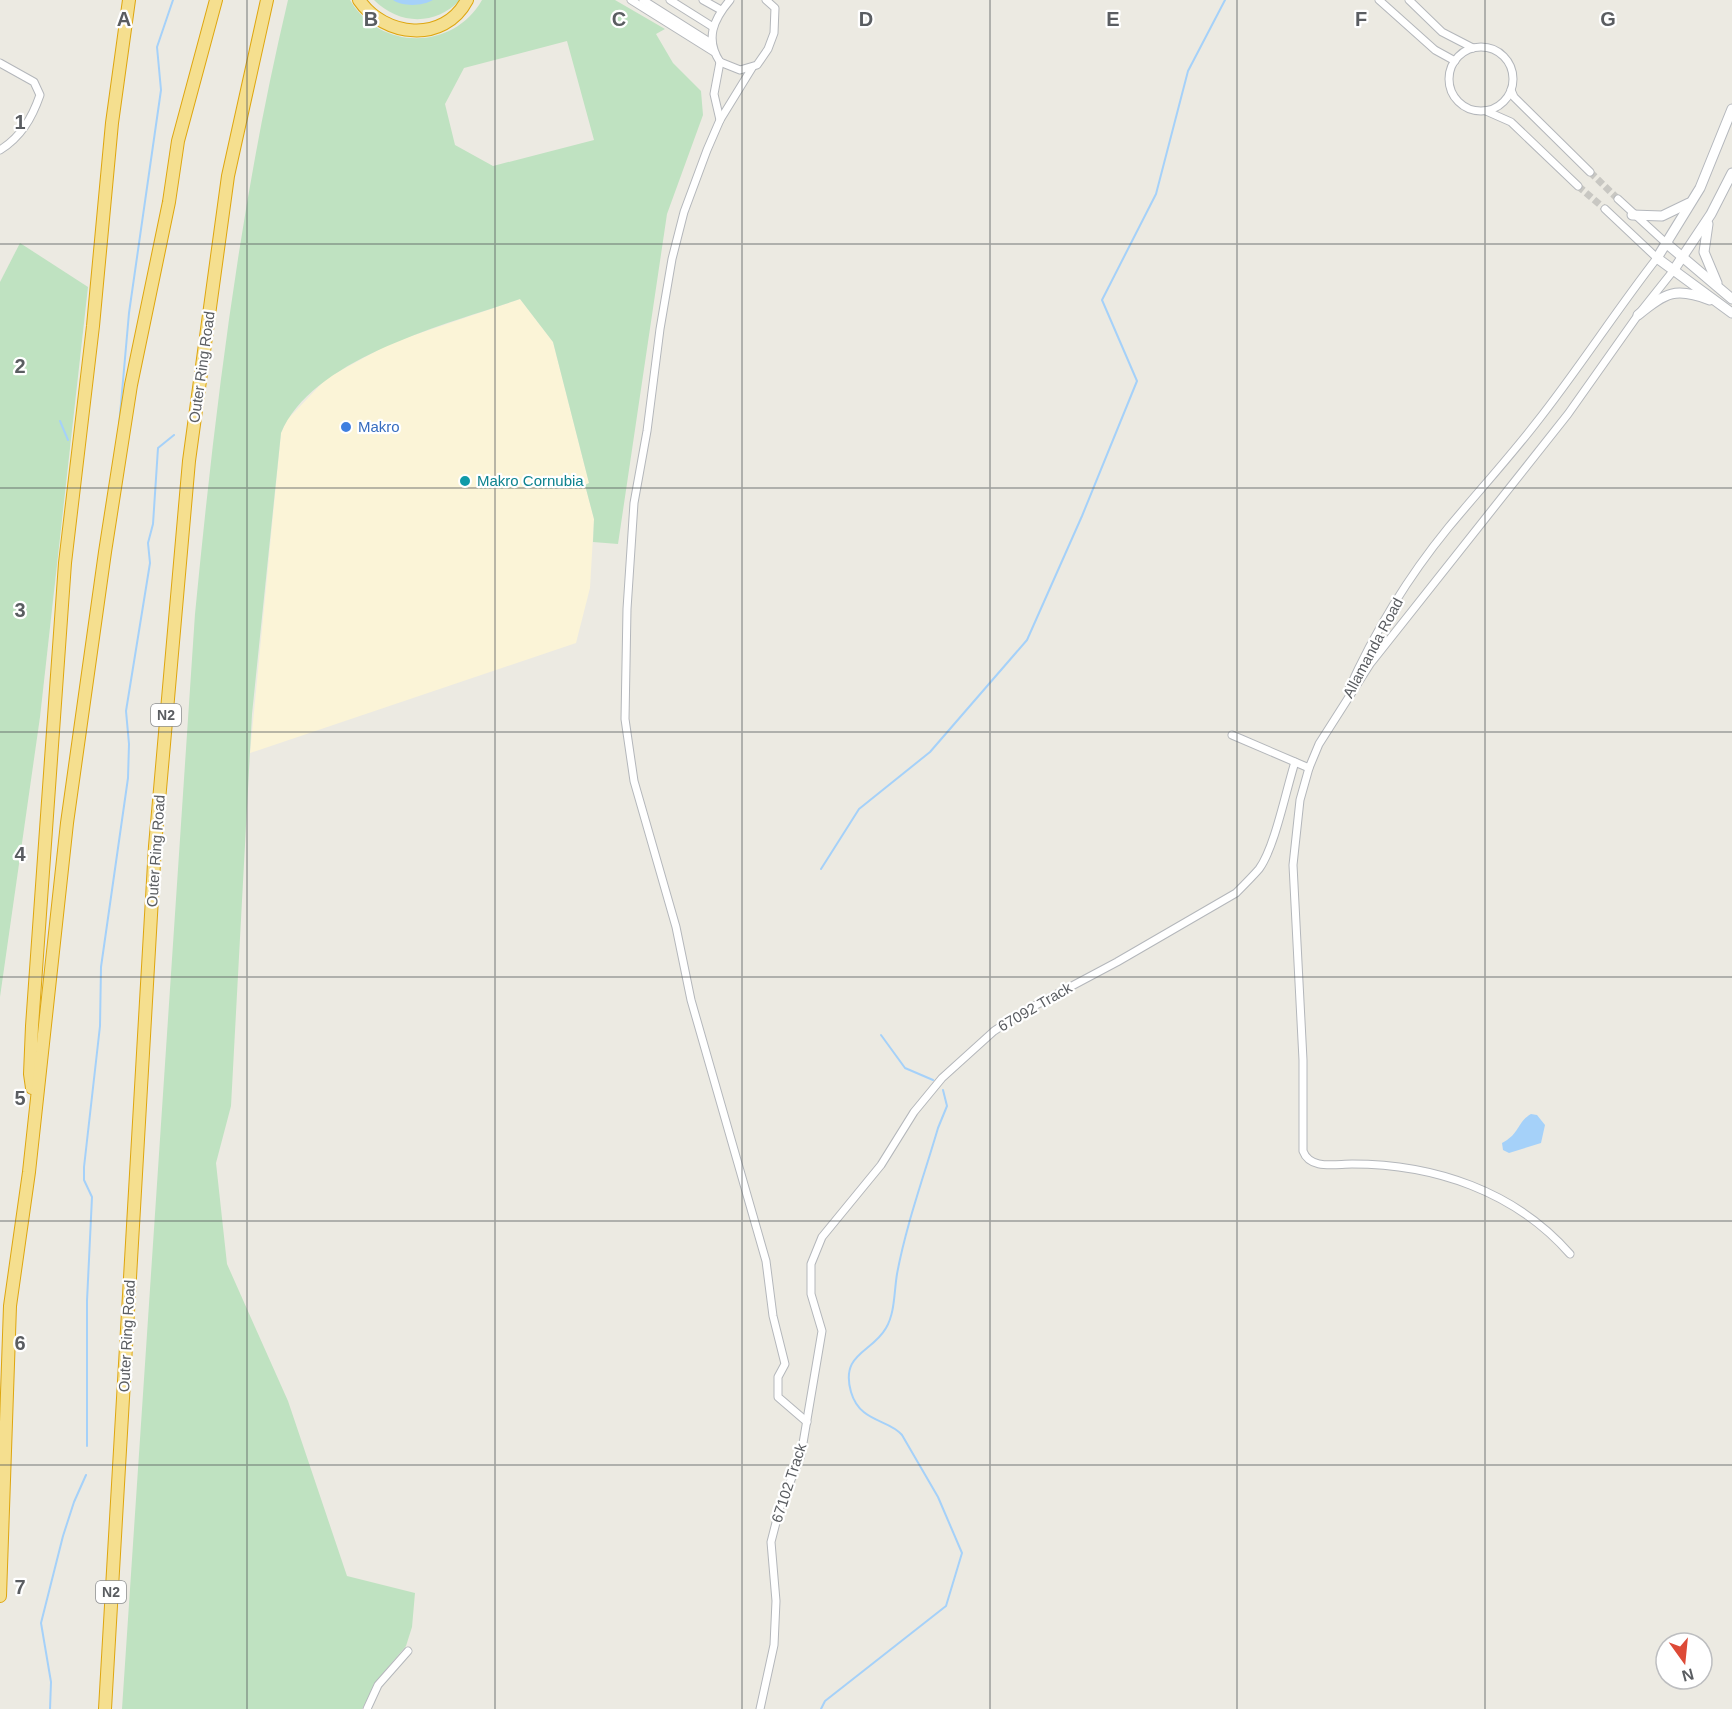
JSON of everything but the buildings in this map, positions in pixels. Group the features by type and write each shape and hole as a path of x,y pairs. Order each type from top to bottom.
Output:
{"highway":[{"path":"35,1107 30,1074 32,1026 65,563 93,326 112,123 129,0"},
{"path":"0,1596 10,1306 29,1172 68,823 105,552 131,385 169,202 178,141 216,0"},
{"name":"Outer Ring Road","path":"105,1709 155,846 189,461 228,176 267,0"},
{"path":"359,0 379,22 411,31 433,28 451,18 467,0"}],"street":[{"path":"631,0 714,52"},
{"path":"643,0 711,43"},
{"path":"670,0 713,27"},
{"path":"703,0 721,10"},
{"path":"730,0 721,10 713,27 711,43 720,62 740,70 752,68"},
{"path":"766,0 775,8"},
{"path":"777,0 776,23 768,49 752,68 720,120 684,212 660,329 648,431 634,503 627,609 625,719 634,781 676,927 691,1000 766,1260 773,1316 784,1364 778,1377 778,1397 807,1422"},
{"path":"1379,0 1435,50 1455,61"},
{"path":"1409,0 1448,36 1474,48 1492,49 1506,58 1512,74 1511,90 1514,97 1590,172"},
{"path":"1474,48 1463,53 1455,61 1449,78 1454,95 1468,107 1511,122 1578,186"},
{"path":"720,62 714,94 720,120"},
{"path":"0,63 34,82 39,95 24,128 0,150"},
{"path":"1482,110 1501,103 1511,90"},
{"path":"1657,258 1693,200 1732,110"},
{"path":"1673,271 1711,214 1732,173"},
{"path":"1618,199 1632,215 1732,299"},
{"path":"1632,215 1662,216 1683,208 1693,200"},
{"path":"1605,209 1657,258 1732,313"},
{"path":"1711,214 1704,252 1721,290"},
{"name":"Allamanda Road","path":"1338,712 1365,657 1407,585 1447,529 1552,403 1614,313 1657,258"},
{"name":"Allamanda Road","path":"1338,712 1370,664 1568,414 1638,315 1673,271"},
{"path":"1638,315 1660,297 1672,293 1687,293 1721,305"},
{"path":"1338,712 1319,744 1309,768 1300,800 1293,865 1301,985 1303,1151 1305,1157 1317,1164 1377,1164 1443,1175 1511,1204 1552,1233 1570,1254"},
{"path":"1232,735 1309,768"},
{"name":"67092 Track","path":"811,1294 811,1264 822,1237 881,1165 914,1112 942,1078 994,1031 1023,1012 1117,962 1236,893 1260,867 1295,762"},
{"name":"67102 Track","path":"760,1709 774,1645 776,1601 771,1542 780,1507 801,1455 822,1331 811,1294"},
{"path":"367,1709 378,1685 408,1651"}],"shaded area":[{"path":"520,299 553,342 589,483 585,485 594,519 590,588 576,643 250,753 281,433 287,420 327,378 391,343"}],"green space":[{"path":"288,0 350,0 363,17 379,29 397,36 416,38 435,36 453,29 469,17 482,0 615,0 665,29 656,34 673,63 701,91 703,115 667,214 618,544 593,542 594,519 585,485 589,483 553,342 520,299 421,332 352,364 322,384 298,406 281,433 252,714 231,1106 216,1163 227,1264 288,1401 347,1576 415,1593 412,1627 406,1646 378,1679 362,1709 122,1709 195,614 211,460 231,306 271,76","holes":["567,41 594,140 493,166 455,145 445,104 464,68"]},
{"path":"374,0 460,0 440,14 417,19 394,14"},
{"path":"20,243 88,287 40,717 0,997 0,282"}],"water":[{"path":"393,0 433,0 413,5"},
{"path":"1531,1114 1537,1115 1545,1125 1541,1143 1509,1153 1503,1150 1502,1143 1512,1136 1526,1117"}],"waterway":[{"path":"119,426 129,313 161,90 157,47 173,0"},
{"path":"821,869 859,809 930,752 1027,640 1082,516 1137,381 1102,300 1156,194 1188,71 1225,0"},
{"path":"60,421 68,440"},
{"path":"87,1446 87,1301 92,1197 84,1180 84,1167 100,1026 101,967 128,778 129,744 126,711 150,563 148,543 153,524 158,448 174,435"},
{"path":"881,1035 905,1068 933,1080"},
{"path":"821,1709 825,1701 946,1606 962,1553 938,1497 902,1435 861,1410 851,1392 849,1379 854,1361 880,1336 891,1316 905,1237 938,1128 947,1106 943,1090"},
{"path":"50,1709 51,1682 41,1623 63,1536 86,1475"}],"tunnel":[{"path":"1590,172 1618,199"},
{"path":"1578,186 1605,209"}],"place":[{"name":"Makro","path":"346,427"},
{"name":"Makro Cornubia","path":"465,481"}]}
